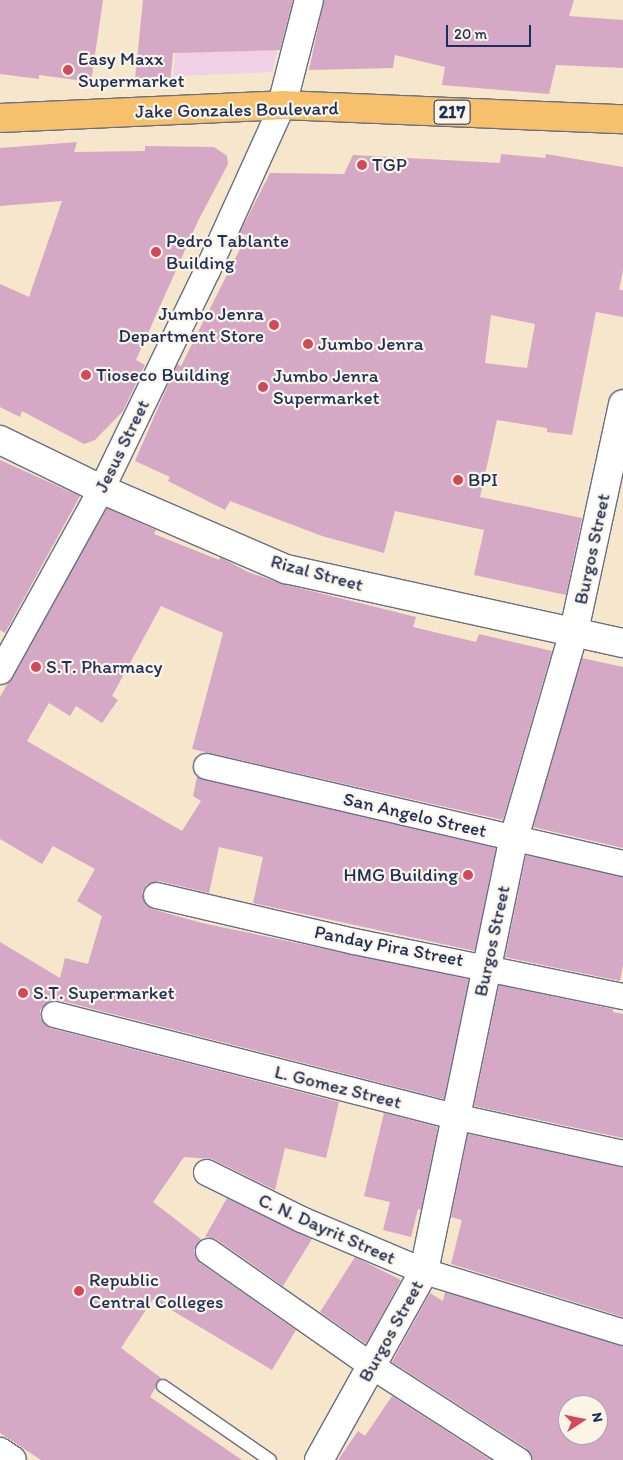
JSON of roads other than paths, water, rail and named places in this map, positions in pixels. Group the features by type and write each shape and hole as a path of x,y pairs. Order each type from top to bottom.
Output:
{"main road":[{"name":"Jake Gonzales Boulevard","path":"0,118 282,105 623,119"}],"street":[{"path":"282,105 309,0"},
{"name":"Jesus Street","path":"0,671 101,489 207,270 282,105"},
{"name":"Burgos Street","path":"319,1460 424,1272 458,1117 486,966 514,838 574,631 623,404"},
{"name":"Rizal Street","path":"0,440 101,489 286,569 623,643"},
{"name":"San Angelo Street","path":"206,766 623,863"},
{"name":"Panday Pira Street","path":"156,895 354,941 486,966 623,996"},
{"name":"L. Gomez Street","path":"54,1014 458,1117 623,1153"},
{"name":"C. N. Dayrit Street","path":"206,1172 301,1219 424,1272 623,1332"},
{"path":"208,1251 372,1366 518,1460"},
{"path":"0,1452 12,1460"}],"lane":[{"path":"163,1386 270,1460"}],"place":[{"name":"Easy Maxx Supermarket","path":"68,70"},
{"name":"TGP","path":"362,165"},
{"name":"Pedro Tablante Building","path":"156,252"},
{"name":"Jumbo Jenra Department Store","path":"274,325"},
{"name":"Jumbo Jenra","path":"308,344"},
{"name":"Tioseco Building","path":"86,375"},
{"name":"Jumbo Jenra Supermarket","path":"263,387"},
{"name":"BPI","path":"458,480"},
{"name":"S.T. Pharmacy","path":"36,667"},
{"name":"HMG Building","path":"468,875"},
{"name":"S.T. Supermarket","path":"23,993"},
{"name":"Republic Central Colleges","path":"79,1291"}]}
